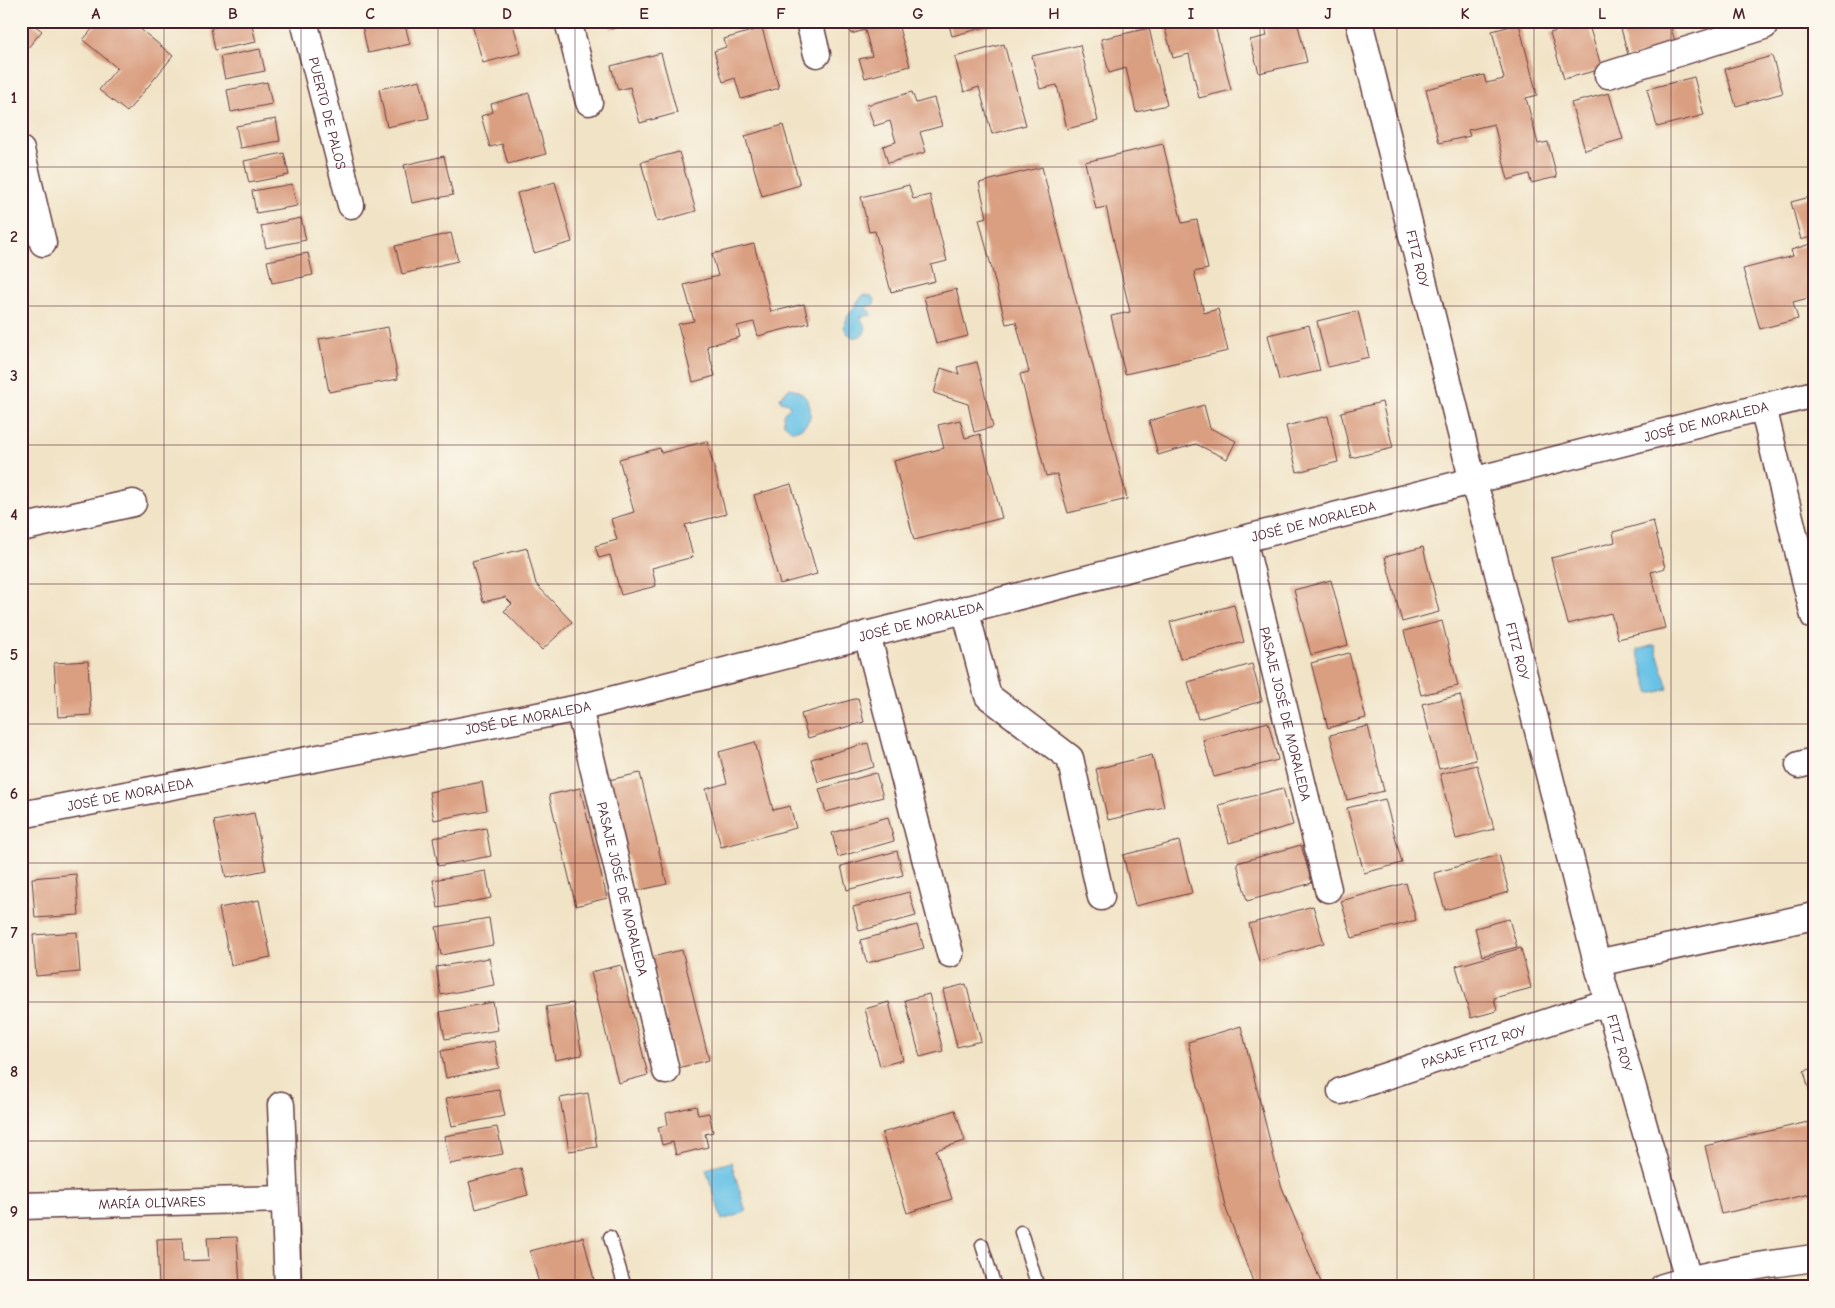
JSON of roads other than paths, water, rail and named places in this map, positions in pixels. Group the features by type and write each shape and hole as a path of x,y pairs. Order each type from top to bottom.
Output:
{"street":[{"name":"PUERTO DE PALOS","path":"304,21 351,205"},
{"path":"568,21 589,102"},
{"path":"809,21 817,54"},
{"name":"FITZ ROY","path":"1360,21 1473,482 1481,506 1597,963 1688,1279"},
{"path":"1608,75 1764,26 1767,21"},
{"path":"21,150 42,243"},
{"name":"JOSÉ DE MORALEDA","path":"21,815 579,708 1814,394"},
{"path":"1762,407 1814,616"},
{"path":"21,528 133,503"},
{"name":"PASAJE JOSÉ DE MORALEDA","path":"1243,539 1328,888"},
{"path":"965,609 988,696 1070,758 1101,897"},
{"path":"867,634 950,954"},
{"name":"PASAJE JOSÉ DE MORALEDA","path":"579,708 666,1071"},
{"path":"1597,963 1814,916"},
{"name":"PASAJE FITZ ROY","path":"1341,1091 1608,1002"},
{"path":"281,1105 283,1199 288,1287"},
{"name":"MARÍA OLIVARES","path":"21,1206 283,1199"},
{"path":"1663,1287 1688,1279 1814,1258"}],"lane":[{"path":"1021,1232 1038,1287"},
{"path":"610,1237 625,1287"},
{"path":"982,1245 995,1287"}],"water":[{"path":"863,295 871,296 875,299 874,304 865,310 871,311 872,315 860,317 866,328 863,335 854,338 847,333 844,326 848,316"},
{"path":"790,388 804,396 810,409 807,423 802,428 793,431 784,424 783,414 790,407 788,403 781,401 780,397"},
{"path":"1655,645 1668,689 1650,694 1637,650"},
{"path":"731,1162 746,1212 722,1220 706,1169"}]}
